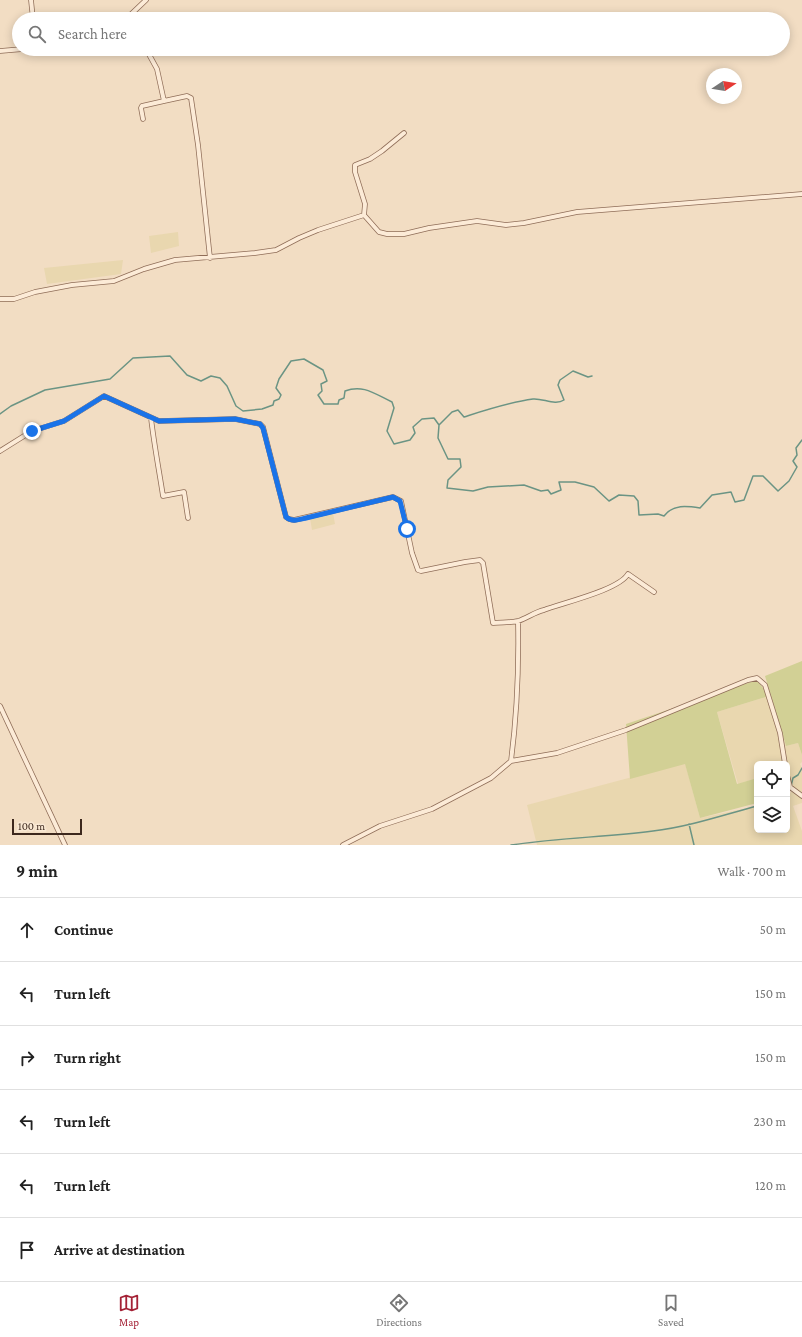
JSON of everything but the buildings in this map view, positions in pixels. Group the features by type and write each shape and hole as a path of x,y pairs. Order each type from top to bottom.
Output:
{"street":[{"path":"31,0 32,12"},
{"path":"134,12 146,0"},
{"path":"0,51 12,50"},
{"path":"150,56 157,69 164,101"},
{"path":"142,119 142,106 187,96 191,98 198,145 210,258"},
{"path":"404,133 382,151 355,166 355,172 365,204 364,216 379,232 388,234 404,234 429,228 477,221 506,225 524,223 576,212 802,194"},
{"path":"0,299 14,299 35,292 72,285 114,281 144,269 175,260 210,258 276,250 318,230 353,218 364,216"},
{"path":"0,451 32,431 64,421 104,396 159,421 235,419 260,424 263,428 286,517 294,520 306,518 393,497 397,498 402,506 412,553 418,570 421,571 480,560 484,567 494,623 518,621 542,610 597,593 626,579 628,574 654,592"},
{"path":"151,418 155,453 163,496 184,492 188,518"},
{"path":"511,761 519,658 518,621"},
{"path":"343,845 380,826 432,809 491,778 511,761 557,753 626,730 728,687 757,678 765,685 780,733 785,761"},
{"path":"0,706 65,845"},
{"path":"790,787 802,796"}],"shaded area":[{"path":"178,232 179,246 151,253 149,236"},
{"path":"123,260 121,274 47,284 44,268"},
{"path":"333,513 335,524 312,530 310,518"},
{"path":"802,661 802,755 798,743 786,746 765,676"},
{"path":"757,680 769,696 717,712 737,784 754,779 754,804 700,818 685,764 630,779 626,724"},
{"path":"769,696 786,746 798,743 802,755 802,762 800,764 802,768 802,803 793,806 802,831 802,845 537,845 527,805 685,763 700,818 754,807 754,833 790,833 790,794 792,791 790,789 790,761 754,761 754,779 738,784 717,712"}],"waterway":[{"path":"0,414 11,406 45,390 110,379 133,358 170,356 187,375 201,381 211,376 220,378 227,386 236,406 243,411 262,409 273,405 274,401 279,399 281,395 276,388 279,379 291,361 304,359 323,370 327,381 321,384 322,391 318,395 324,404 338,404 339,400 344,398 345,391 351,389 363,389 392,402 394,408 387,431 394,444 410,440 415,433 413,427 422,419 434,418 439,425 438,438 448,459 460,459 461,467 448,480 447,488 473,491 488,487 524,485 541,491 548,490 551,494 561,490 559,482 575,482 594,487 609,501 619,495 634,496 638,501 639,515 658,514 664,516 672,509 680,507 685,506 700,508 712,495 731,492 735,502 744,500 753,476 763,476 778,491 789,481 797,467 793,461 797,455 796,448 802,440"},
{"path":"439,425 452,412 458,410 464,417 498,406 524,400 537,399 560,402 564,400 558,385 560,380 573,371 588,377 592,376"},
{"path":"791,786 793,778 798,775 802,768"},
{"path":"511,845 666,829 692,824 754,807"},
{"path":"689,824 694,845"}],"route":[{"path":"32,431 64,421 104,396 159,421 235,419 260,424 263,428 286,517 294,520 306,518 393,497 400,501 404,511 407,529"}]}
